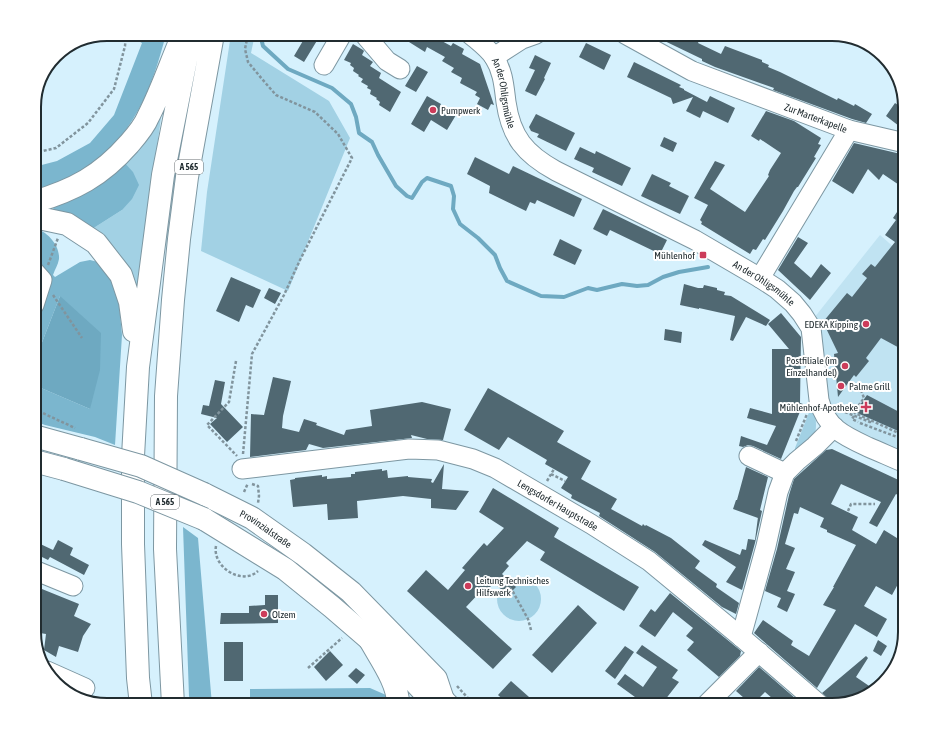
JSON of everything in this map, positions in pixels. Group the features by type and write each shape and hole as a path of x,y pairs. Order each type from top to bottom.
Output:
{"main road":[{"path":"41,200 76,187 100,172 120,155 148,118 180,41"},
{"name":"A 565","path":"140,698 138,678 133,544 133,456 138,367 163,174 190,41"},
{"name":"A 565","path":"173,698 165,549 166,396 179,239 187,177 212,41"},
{"path":"41,218 67,224 96,243 121,275 130,302 138,367"},
{"name":"Provinzialstraße","path":"41,436 79,439 204,494 252,518 303,554 351,592 436,679 442,698"},
{"name":"Provinzialstraße","path":"41,463 138,492 204,519 285,569 397,663 424,692 434,698"},
{"path":"370,640 393,682 397,698"}],"street":[{"path":"324,65 338,41"},
{"path":"370,41 387,61 400,69"},
{"name":"An der Ohligsmühle","path":"478,41 494,57 501,72 509,119 516,136 530,154 541,163 556,171 695,240 777,289 802,314 811,328 817,390 821,409 826,418 834,427 849,439 898,460"},
{"path":"494,57 519,41"},
{"name":"Zur Marterkapelle","path":"638,41 692,71 849,130 760,278"},
{"path":"849,130 898,142"},
{"path":"741,637 784,473 834,427"},
{"name":"Lengsdorfer Hauptstraße","path":"242,466 409,449 438,450 473,459 495,468 591,524 648,561 759,652 812,698"},
{"path":"749,456 784,473"},
{"path":"41,573 72,586"},
{"path":"713,698 759,652"},
{"path":"58,676 85,688"}],"path":[{"path":"41,151 56,148 88,123 114,88 126,46 126,41"},
{"path":"242,466 252,354 284,296 300,260 352,158 338,134 315,112 276,95 248,62 245,49 247,41"},
{"path":"41,270 64,223"},
{"path":"58,301 82,338"},
{"path":"236,361 228,402 207,424 242,466"},
{"path":"794,444 817,390"},
{"path":"861,390 864,398 854,412 870,422 871,420 898,435"},
{"path":"845,412 854,416 862,417"},
{"path":"41,414 79,439"},
{"path":"854,416 852,419 858,422"},
{"path":"862,417 860,422 898,437"},
{"path":"873,428 875,422"},
{"path":"885,433 887,428"},
{"path":"549,478 554,469"},
{"path":"551,474 565,481"},
{"path":"258,486 258,509"},
{"path":"848,511 851,504 875,504"},
{"path":"216,546 215,552 217,558 231,573 242,577 254,575 263,566"},
{"path":"498,578 512,590 528,619 531,630"},
{"path":"308,668 339,641"}],"shaded area":[{"path":"138,41 164,41 147,93 127,128 100,158 66,180 41,187 41,165 57,161 90,143 114,115 142,43"},
{"path":"230,41 254,41 251,53 329,101 350,138 288,291 201,251 207,192"},
{"path":"163,104 135,303 89,231 122,210 121,159"},
{"path":"121,159 133,172 139,185 132,199 122,210 89,231 54,212 53,207"},
{"path":"41,231 52,239 59,254 58,263 53,275 55,277 80,262 90,260 98,262 109,275 119,303 122,335 115,445 95,437 41,424 41,388 90,409 60,296 41,345"},
{"path":"880,235 898,251 898,457 826,415 814,318"},
{"path":"60,296 101,333 100,370 90,409 41,388 41,345"},
{"path":"810,410 814,410 816,429 814,436 795,451 795,448"},
{"path":"183,527 198,538 211,698 189,698"},
{"path":"515,577 523,577 528,578 535,583 540,590 540,608 535,615 528,620 515,621 507,618 500,611 497,603 497,595 500,587 507,580"},
{"path":"370,688 386,695 385,698 250,698 250,689"}],"building":[{"path":"303,41 317,41 304,62 294,56"},
{"path":"442,41 451,46 453,43 464,49 462,54 480,64 494,105 491,104 488,110 477,104 480,98 475,95 477,92 460,83 462,78 451,72 454,68 442,61 445,57 427,47 425,52 409,42"},
{"path":"665,41 699,41 698,43 721,54 725,46 762,60 762,62 769,65 768,67 837,100 838,98 854,106 855,104 872,114 866,123 852,119 773,90 774,88 715,67 702,61 702,59"},
{"path":"586,43 611,55 604,70 579,57"},
{"path":"353,44 363,50 362,55 373,62 370,66 381,73 379,78 401,92 390,112 379,105 380,102 376,99 377,98 370,94 371,90 367,88 368,86 361,82 363,79 353,71 354,68 350,65 351,63 344,60"},
{"path":"535,55 551,63 536,96 525,91 535,70 529,68"},
{"path":"634,62 681,85 679,87 707,102 710,96 735,108 728,123 703,111 700,118 686,111 693,97 673,104 671,98 627,77"},
{"path":"417,66 428,72 416,92 405,86"},
{"name":"Pumpwerk","path":"427,96 441,104 440,106 456,115 447,130 431,120 424,132 411,124"},
{"path":"895,103 898,105 898,125 886,116"},
{"path":"766,111 794,121 821,138 818,144 821,145 814,157 816,158 794,191 765,240 763,239 756,250 753,249 750,254 701,224 702,222 700,220 708,205 694,198 715,161 725,165 710,189 745,212 769,176 770,170 781,153 760,139 759,141 751,136"},
{"path":"536,114 575,133 566,151 537,137 539,134 531,131 529,127"},
{"path":"664,137 677,143 673,152 660,146"},
{"path":"854,143 898,153 898,184 883,174 879,180 868,169 853,194 832,181"},
{"path":"580,147 595,154 596,151 631,168 622,186 592,172 594,168 574,159"},
{"path":"475,157 509,174 513,166 582,199 574,217 537,200 535,204 530,202 526,211 489,193 490,186 467,174"},
{"path":"652,174 671,183 669,186 689,196 680,214 641,196"},
{"path":"603,209 667,240 660,254 610,230 607,236 593,229"},
{"path":"898,210 898,347 881,338 866,358 869,361 856,377 854,375 838,397 834,354 838,353 823,322 847,293 852,297 867,278 862,274 871,264 875,267 895,242 885,235 896,220 893,218"},
{"path":"798,237 808,243 794,263 811,278 821,264 831,273 810,300 778,270"},
{"path":"560,239 582,250 575,265 553,255"},
{"path":"231,277 261,290 253,308 246,305 239,322 216,311"},
{"path":"684,284 698,288 703,288 704,285 717,288 717,290 725,292 724,295 731,296 770,320 766,326 746,317 733,341 730,340 735,316 680,305"},
{"path":"269,288 281,293 275,304 264,298"},
{"path":"781,313 801,337 800,403 803,404 781,459 753,446 739,446 741,436 767,445 776,426 747,418 750,408 772,414 772,349 789,349 768,324"},
{"path":"665,329 682,332 681,343 664,340"},
{"path":"273,377 291,381 283,416 282,428 299,432 304,419 344,435 346,430 372,426 370,410 422,402 451,409 443,440 427,439 411,435 412,438 323,448 309,444 306,450 250,457 251,414 264,415"},
{"path":"215,380 225,382 221,404 243,427 227,442 210,424 217,418 201,414 203,405 209,406"},
{"path":"488,388 564,431 557,442 591,461 581,479 617,499 611,509 642,526 643,524 645,526 646,525 671,538 700,561 695,568 717,584 716,587 739,603 736,614 722,607 655,552 599,516 600,513 571,498 572,495 561,488 568,477 545,464 547,460 508,437 499,450 464,430"},
{"path":"867,395 898,411 898,431 855,412"},
{"path":"832,449 898,480 898,495 896,494 877,527 869,523 881,502 841,484 831,504 858,517 852,530 876,544 884,530 898,539 898,584 892,595 876,586 864,606 887,619 877,637 855,624 817,688 754,633 763,620 793,641 791,645 809,656 836,610 823,605 856,545 827,532 827,530 820,527 824,518 800,507 798,514 794,513 785,544 795,548 786,569 795,572 787,591 795,594 787,612 777,607 781,598 765,591 794,479 826,450"},
{"path":"444,464 442,489 469,491 456,510 431,508 431,499 403,496 357,501 358,518 328,520 327,504 293,507 290,480 295,478 322,475 322,477 327,476 327,479 351,477 351,474 355,474 355,472 382,469 382,471 387,470 388,478 408,476 432,479 431,482 433,483"},
{"path":"746,467 768,477 760,510 762,511 755,543 742,590 726,582 736,567 702,545 705,540 740,555 742,549 746,550 748,539 755,540 758,518 733,509"},
{"path":"493,488 559,528 554,537 639,587 624,611 540,560 545,552 527,541 506,563 509,566 502,574 516,587 508,595 494,583 487,590 484,588 466,607 512,649 493,669 407,591 426,570 448,590 465,570 462,568 484,543 487,546 504,528 479,512"},
{"path":"58,540 73,548 70,555 89,565 84,575 50,557 48,560 41,556 41,544 53,550"},
{"path":"41,589 79,604 74,616 91,624 83,636 78,652 59,646 56,657 44,650 46,634 41,633"},
{"path":"670,593 741,651 740,656 719,677 687,650 694,642 686,636 693,628 673,612 655,637 639,626 651,609 655,612"},
{"name":"Olzem","path":"265,595 278,595 278,623 220,624 221,613 249,613 249,606 265,605"},
{"path":"578,605 597,623 552,673 532,655"},
{"path":"878,640 887,646 881,656 873,651"},
{"path":"224,642 243,642 243,681 224,681"},
{"path":"642,645 678,670 672,678 679,682 666,698 636,698 617,684 625,674 643,687 657,667 636,653"},
{"path":"625,646 634,652 615,679 605,671"},
{"path":"330,651 343,665 326,681 314,667"},
{"path":"866,656 868,658 856,677 869,686 853,695 845,697 827,698 822,693"},
{"path":"759,667 795,698 772,698 765,692 759,698 744,698 736,691"},
{"path":"356,668 365,675 357,684 348,676"},
{"path":"511,681 530,698 501,698 498,695"}],"waterway":[{"path":"262,41 263,46 288,69 332,88 351,104 356,117 359,133 372,142 396,186 407,196 412,198 422,182 427,178 451,186 454,196 453,209 460,224 478,238 495,255 507,281 541,296 564,297 588,288 597,290 622,284 637,286 648,285 663,277 679,272 708,267"}],"place":[{"name":"Pumpwerk","path":"433,110"},
{"name":"Mühlenhof","path":"703,255"},
{"name":"EDEKA Kipping","path":"866,324"},
{"name":"Postfiliale (im Einzelhandel)","path":"845,366"},
{"name":"Palme Grill","path":"841,386"},
{"name":"Mühlenhof-Apotheke","path":"866,407"},
{"name":"Leitung Technisches Hilfswerk","path":"468,586"},
{"name":"Olzem","path":"264,614"}]}
